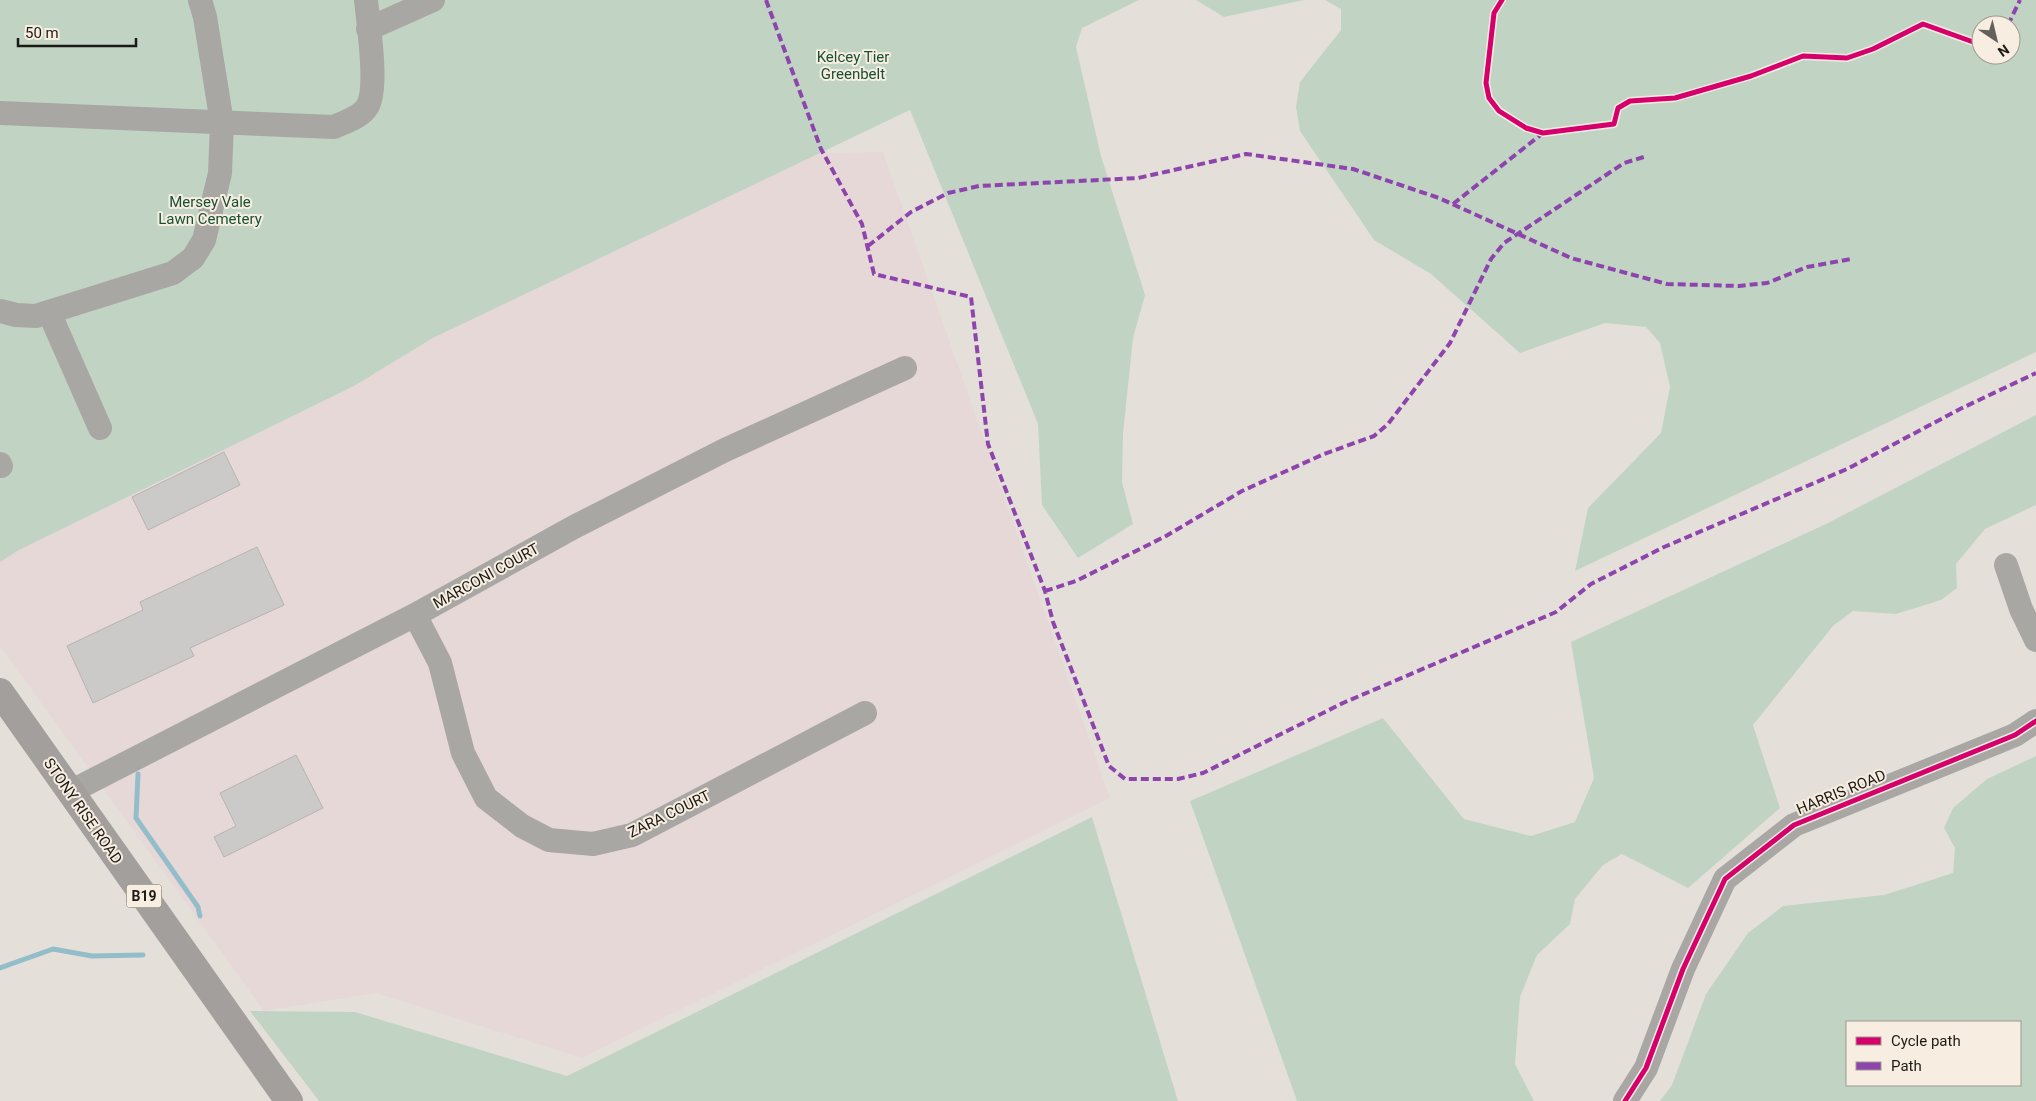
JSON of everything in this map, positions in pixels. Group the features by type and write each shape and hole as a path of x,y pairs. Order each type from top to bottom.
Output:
{"main road":[{"name":"STONY RISE ROAD","path":"0,692 289,1101"}],"street":[{"path":"0,311 16,315 36,316 173,273 193,258 204,240 220,173 222,123 205,17 200,0"},
{"path":"0,113 334,127 354,118 367,107 373,86 366,0"},
{"path":"368,29 433,0"},
{"path":"49,312 100,428"},
{"name":"MARCONI COURT","path":"70,792 415,615 574,527 725,450 905,368"},
{"path":"2006,565 2021,609 2036,640"},
{"name":"ZARA COURT","path":"415,615 440,663 463,753 486,798 522,826 550,840 593,844 632,835 865,714"},
{"name":"HARRIS ROAD","path":"1625,1101 1646,1068 1683,969 1725,879 1794,825 2015,735 2036,721"}],"shaded area":[{"path":"883,152 1110,798 582,1058 376,993 264,1011 0,646 0,545 819,153"}],"green space":[{"name":"Mersey Vale Lawn Cemetery","path":"0,0 1139,0 1082,28 1076,47 1101,156 1145,295 1133,338 1123,434 1122,482 1133,524 1078,558 1042,505 1038,424 910,110 433,338 354,386 19,550 0,562"},
{"path":"1196,0 1304,0 1224,17"},
{"path":"1325,0 2036,0 2036,352 1575,571 1588,508 1661,433 1670,387 1660,343 1646,327 1605,323 1520,353 1431,274 1374,240 1300,131 1296,107 1300,82 1341,30 1341,9"},
{"path":"2036,415 2036,505 1985,529 1956,564 1957,588 1941,600 1896,614 1853,611 1833,626 1753,725 1780,808 1688,888 1622,854 1603,865 1575,899 1570,924 1537,955 1520,997 1515,1064 1534,1101 1297,1101 1190,801 1383,718 1464,819 1531,836 1575,822 1594,778 1571,642 1828,523"},
{"path":"2036,756 2036,1101 1660,1101 1672,1085 1706,994 1748,933 1783,906 1884,895 1953,873 1955,848 1944,828 1953,808 1987,779"},
{"path":"1092,817 1178,1101 319,1101 250,1011 355,1012 567,1076"}],"building":[{"path":"224,452 240,485 148,530 132,497"},
{"path":"257,547 284,605 190,648 194,656 93,703 67,646 143,610 140,602"},
{"path":"296,755 323,808 224,857 214,837 236,826 220,793"}],"waterway":[{"path":"138,774 136,818 198,907 200,916"},
{"path":"0,968 53,949 92,956 143,955"}],"marked path":[{"path":"766,0 821,149 862,224 874,274 971,297 988,444 1045,591 1053,622 1109,766 1125,779 1178,779 1203,773 1343,703 1556,612 1591,584 1664,547 1847,469 1960,409 2036,373"},
{"path":"2013,15 2020,0"},
{"path":"1453,204 1543,133"},
{"path":"868,246 911,212 948,193 979,186 1138,178 1246,154 1353,169 1439,198 1571,258 1667,284 1739,286 1767,283 1807,267 1851,259"},
{"path":"1045,591 1076,581 1166,536 1242,491 1324,454 1374,436 1388,424 1450,343 1491,259 1504,243 1624,163 1647,156"}],"cycle path":[{"path":"1502,0 1494,13 1486,83 1489,98 1499,111 1526,128 1543,133 1614,124 1618,108 1630,101 1675,98 1751,76 1803,56 1847,58 1873,49 1923,24 1971,41"},
{"path":"1625,1101 1646,1068 1683,969 1725,879 1794,825 2015,735 2036,721"}],"park label":[{"name":"Kelcey Tier Greenbelt","path":"853,66"}]}
